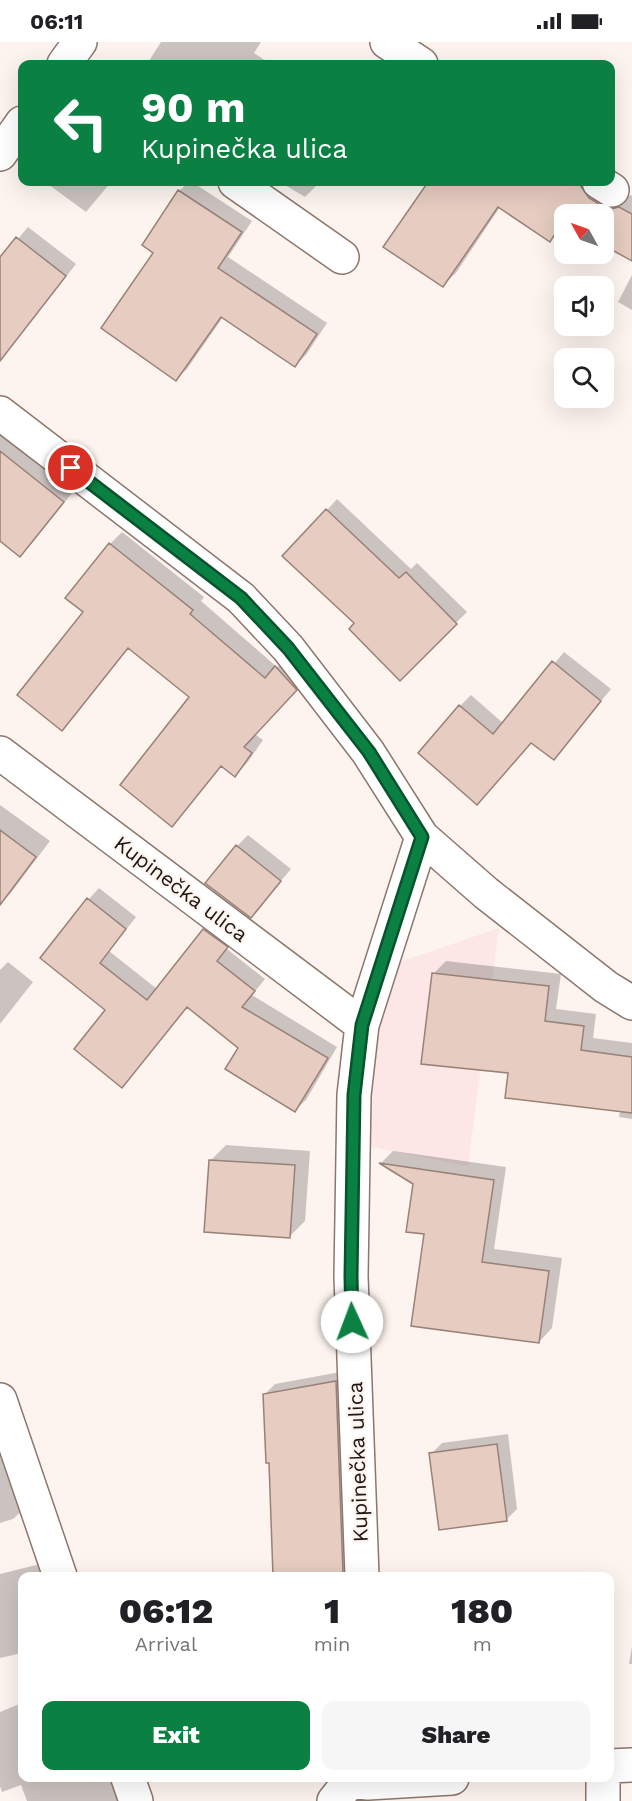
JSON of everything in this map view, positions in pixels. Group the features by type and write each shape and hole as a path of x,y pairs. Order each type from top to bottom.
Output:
{"street":[{"path":"387,42 415,60"},
{"path":"0,154 18,129"},
{"path":"241,186 342,257"},
{"path":"0,412 241,598 288,648 369,752 422,837 495,900 606,987 632,1003"},
{"name":"Kupinečka ulica","path":"0,753 362,1025"},
{"name":"Kupinečka ulica","path":"362,1572 351,1276 354,1095 362,1025 422,837"},
{"path":"0,1400 59,1572"},
{"path":"614,1766 632,1765"},
{"path":"129,1782 136,1801"},
{"path":"345,1786 385,1782"},
{"path":"603,1782 603,1801"}],"shaded area":[{"path":"499,928 468,1166 361,1145 367,1064 394,964"}],"building":[{"path":"425,186 581,186 589,198 599,204 554,204 554,236 550,242 498,207 443,287 383,247"},
{"path":"178,190 242,232 218,268 317,334 295,367 221,317 176,381 101,328 153,253 142,245"},
{"path":"619,207 632,214 632,261 614,251 614,208"},
{"path":"16,237 66,276 0,361 0,257"},
{"path":"0,451 64,502 20,557 0,541"},
{"path":"326,509 399,578 406,572 457,624 400,681 349,629 354,623 282,556"},
{"path":"109,543 193,610 190,614 265,678 275,666 297,690 244,747 252,753 235,777 221,766 172,827 120,785 189,697 128,648 62,731 17,695 83,612 65,598"},
{"path":"552,661 601,701 554,760 531,743 477,805 418,753 459,705 493,734"},
{"path":"0,830 36,857 0,905"},
{"path":"236,845 281,881 251,918 205,883"},
{"path":"87,898 126,929 100,963 147,1000 203,929 228,947 217,961 255,991 242,1007 328,1058 295,1112 225,1069 238,1048 187,1007 122,1088 74,1049 105,1010 40,958"},
{"path":"432,973 549,986 545,1021 584,1026 581,1050 632,1057 632,1113 505,1098 508,1073 421,1064"},
{"path":"209,1160 295,1165 290,1238 204,1232"},
{"path":"379,1163 494,1180 482,1262 549,1271 539,1343 411,1326 424,1234 406,1232 413,1184"},
{"path":"336,1381 343,1572 273,1572 269,1463 266,1463 263,1394"},
{"path":"497,1444 507,1521 439,1530 429,1453"}],"route":[{"path":"71,468 241,598 288,648 369,752 422,837 362,1025 354,1095 352,1322"}]}
